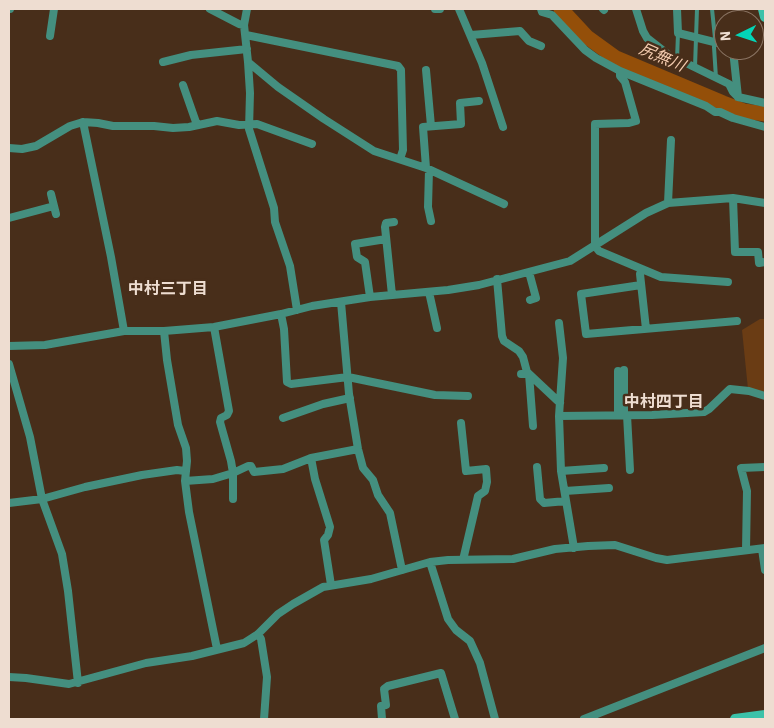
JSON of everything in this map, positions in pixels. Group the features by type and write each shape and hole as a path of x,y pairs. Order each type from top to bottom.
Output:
{"street":[{"path":"50,36 54,9"},
{"path":"210,9 244,25"},
{"path":"247,9 244,25 250,93 249,130 274,208 275,222 290,266 297,310"},
{"path":"435,9 440,9"},
{"path":"458,9 471,35 504,127"},
{"path":"540,9 542,12 552,15 585,50 620,71 706,106 715,112 765,127"},
{"path":"636,9 647,38 677,61 695,67 729,84 738,97 765,103"},
{"path":"677,9 678,33 714,42"},
{"path":"763,9 765,17"},
{"path":"471,35 520,31 530,41 541,46"},
{"path":"246,35 398,66 401,70 403,150 400,159"},
{"path":"163,62 175,54 191,55 217,48 247,49"},
{"path":"734,60 738,97"},
{"path":"248,62 278,87 324,120 374,151 427,169 504,204"},
{"path":"426,70 431,126"},
{"path":"620,71 620,76 625,82 636,121 629,124 595,124 595,246 599,251 661,277 728,282"},
{"path":"183,85 197,125"},
{"path":"431,221 428,208 423,127 461,124 460,103 479,101"},
{"path":"9,148 22,149 36,146 70,126 83,122 130,127 154,126 172,128 217,121 239,125 257,124 312,144"},
{"path":"83,122 124,331"},
{"path":"668,203 671,140"},
{"path":"9,218 55,210 51,194"},
{"path":"9,346 45,345 124,331 164,331 214,327 312,306 370,297 448,290 497,280 570,261 646,214 668,203 733,198 765,203"},
{"path":"733,198 735,252 758,252 759,263 765,262"},
{"path":"392,295 385,227 386,223 394,222"},
{"path":"370,297 365,262 357,257 354,244 386,239"},
{"path":"641,270 646,330"},
{"path":"529,272 536,298 530,300"},
{"path":"497,280 502,336 504,341 519,351 523,357 534,426"},
{"path":"641,285 581,294 586,334 737,321"},
{"path":"429,292 437,328"},
{"path":"341,302 350,398 358,449 363,468 373,480 378,495 390,513 402,570"},
{"path":"281,314 284,328 287,382 291,384 348,376 435,395 468,396"},
{"path":"559,323 563,358 560,403 561,471 574,548"},
{"path":"214,327 229,411 227,415 221,418 220,422 231,461 233,499"},
{"path":"164,331 166,360 178,424 186,448 185,482 204,590 217,649"},
{"path":"9,364 30,437 42,499 62,554 78,683"},
{"path":"621,370 623,415 630,470"},
{"path":"525,374 560,403"},
{"path":"560,416 704,412 730,389 749,391 765,396"},
{"path":"283,418 324,404 350,398"},
{"path":"461,423 466,471 486,469 488,482 485,491 478,496 463,560"},
{"path":"185,482 213,479 248,466 251,466 254,472 283,469 311,458 358,449"},
{"path":"311,458 315,479 330,527 328,536 324,540 331,585"},
{"path":"537,467 540,499 544,502 566,501"},
{"path":"746,550 747,491 740,468 765,467"},
{"path":"561,471 604,468"},
{"path":"9,503 42,499 142,475 177,470 185,471"},
{"path":"564,491 609,488"},
{"path":"9,677 69,684 78,683 146,663 192,656 244,643 258,634 278,614 323,587 371,579 430,562 512,559 555,549 615,545 667,560 764,548 765,570"},
{"path":"430,562 448,619 456,630 470,641 480,663 495,719"},
{"path":"258,634 261,639 267,677 264,719"},
{"path":"584,719 765,648"},
{"path":"382,719 381,706 386,705 384,689 388,686 441,673 456,719"},
{"path":"735,719 765,715"}],"lane":[{"path":"695,67 697,9"},
{"path":"712,9 714,42"},
{"path":"677,61 678,33"},
{"path":"715,60 716,78"}],"shaded area":[{"path":"760,319 765,319 765,393 748,389 742,330"}],"waterway":[{"name":"尻無川","path":"561,9 587,37 616,58 744,111 765,114"}],"district":[{"name":"中村三丁目","path":"168,289"},
{"name":"中村四丁目","path":"664,402"}]}
